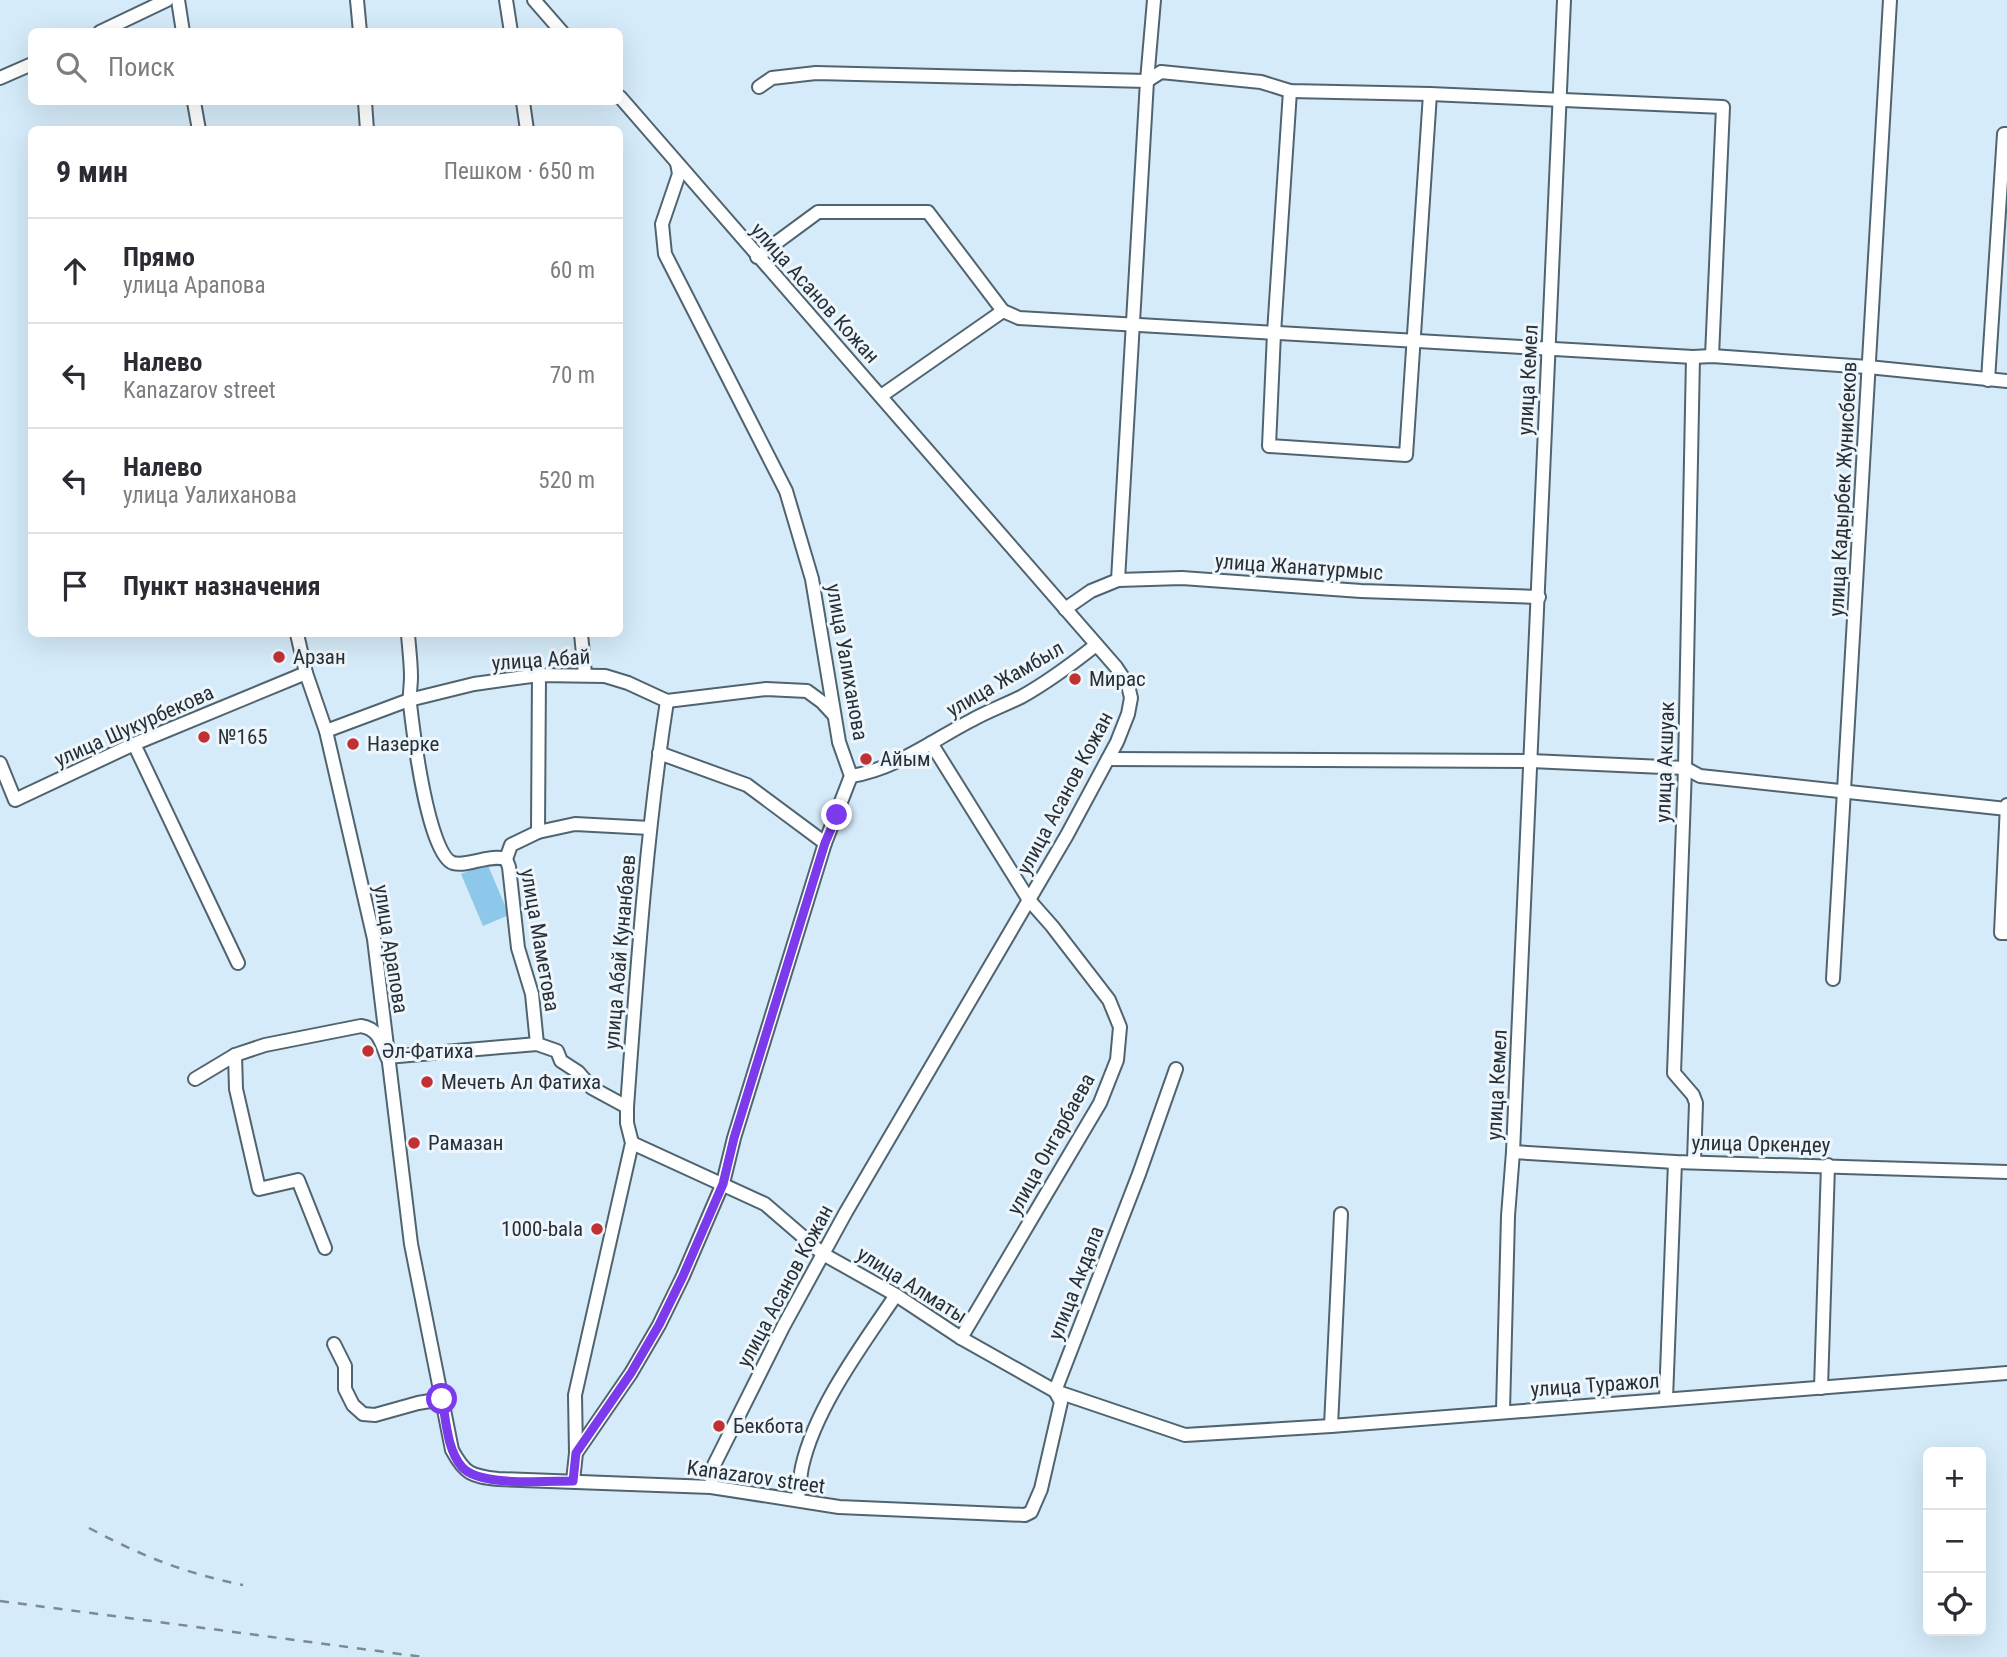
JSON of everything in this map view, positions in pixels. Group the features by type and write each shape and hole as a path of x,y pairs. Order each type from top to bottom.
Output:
{"street":[{"path":"108,28 167,0"},
{"path":"178,0 182,28"},
{"path":"357,0 360,28"},
{"path":"506,0 511,28"},
{"path":"534,0 558,28"},
{"path":"1118,580 1154,0"},
{"name":"улица Кемел","path":"1503,1411 1508,1216 1539,597 1539,539 1550,348 1564,0"},
{"name":"улица Кадырбек Жунисбеков","path":"1833,979 1890,0"},
{"path":"0,78 28,66"},
{"path":"759,87 772,78 816,74 1147,81 1160,72 1261,82 1290,91 1430,94 1723,107 1712,356"},
{"path":"1290,91 1269,446 1406,455 1430,94"},
{"name":"улица Асанов Кожан","path":"623,100 1116,667 1128,685 1132,698 1129,715 1108,759 783,1327 715,1465 711,1487"},
{"path":"195,105 198,126"},
{"path":"365,105 367,126"},
{"path":"523,105 526,126"},
{"path":"1988,380 2004,134 2007,134"},
{"name":"улица Уалиханова","path":"677,163 679,174 662,224 665,254 786,491 812,579 839,742 851,776"},
{"path":"757,257 818,212 928,212 1003,311 1018,318 1712,356 1868,367 2007,381"},
{"path":"880,396 1003,311"},
{"name":"улица Акшуак","path":"1693,357 1685,768 1674,1073 1693,1095 1696,1103 1694,1161"},
{"name":"улица Жанатурмыс","path":"1065,609 1091,591 1118,580 1182,578 1361,591 1539,597"},
{"name":"улица Арапова","path":"298,637 306,673 326,731 374,940 411,1244 452,1450 462,1467 475,1476"},
{"name":"улица Маметова","path":"408,637 411,675 409,700 426,810 444,857 451,863 494,856 506,859 518,948 532,994 537,1044"},
{"path":"581,637 584,674"},
{"name":"улица Жамбыл","path":"851,776 873,773 1020,697 1062,671 1096,645"},
{"name":"улица Шукурбекова","path":"0,763 15,800 134,744 306,673"},
{"path":"538,832 539,675"},
{"name":"улица Абай","path":"326,731 409,700 474,684 539,675 605,676 667,701 786,688 807,691 835,716"},
{"name":"улица Абай Кунанбаев","path":"576,1453 575,1395 632,1143 627,1123 627,1107 639,936 667,701"},
{"name":"улица Жамбыл","path":"931,743 1029,900"},
{"path":"134,744 238,963"},
{"path":"659,753 747,785 825,843"},
{"path":"1108,759 1531,761 1685,768 1700,776 2007,807 2001,933 2007,933"},
{"path":"573,1481 576,1453 631,1373 659,1325 723,1184 738,1125 825,843 851,776"},
{"path":"506,859 511,845 538,832 576,824 650,828"},
{"name":"улица Онгарбаева","path":"961,1338 1100,1103 1117,1060 1120,1027 1109,1000 1029,900"},
{"path":"195,1079 235,1055 276,1042 361,1026 371,1028 379,1035 387,1057 537,1044 557,1051 561,1060 578,1072 592,1088 627,1107"},
{"path":"235,1055 236,1089 259,1189 298,1180 325,1248"},
{"name":"улица Акдала","path":"1031,1512 1038,1501 1061,1402 1055,1391 1139,1174 1176,1069"},
{"name":"улица Алматы","path":"632,1143 765,1204 823,1254 896,1295 961,1338 1055,1391 1185,1435"},
{"name":"улица Оркендеу","path":"1513,1152 1675,1161 2007,1172"},
{"path":"1666,1399 1675,1161"},
{"path":"1821,1388 1828,1165"},
{"path":"1331,1426 1340,1214"},
{"path":"798,1499 802,1467 824,1411 841,1378 896,1295"},
{"path":"334,1344 345,1366 345,1389 353,1405 363,1414 375,1415 442,1399"},
{"name":"улица Туражол","path":"1185,1435 2007,1373"},
{"name":"Kanazarov street","path":"475,1476 711,1487 839,1507 1025,1515 1031,1512"}],"shaded area":[{"path":"487,863 509,915 483,926 461,874"}],"railway":[{"path":"89,1528 164,1562 243,1585"},
{"path":"0,1601 423,1657"}],"place":[{"name":"Арзан","path":"279,657"},
{"name":"Мирас","path":"1075,679"},
{"name":"№165","path":"204,737"},
{"name":"Назерке","path":"353,744"},
{"name":"Айым","path":"866,759"},
{"name":"Әл-Фатиха","path":"368,1051"},
{"name":"Мечеть Ал Фатиха","path":"427,1082"},
{"name":"Рамазан","path":"414,1143"},
{"name":"1000-bala","path":"597,1229"},
{"name":"Бекбота","path":"719,1426"}],"route":[{"path":"442,1399 452,1450 462,1467 475,1476 573,1481 576,1453 631,1373 659,1325 723,1184 734,1138 825,843 837,815"}]}
